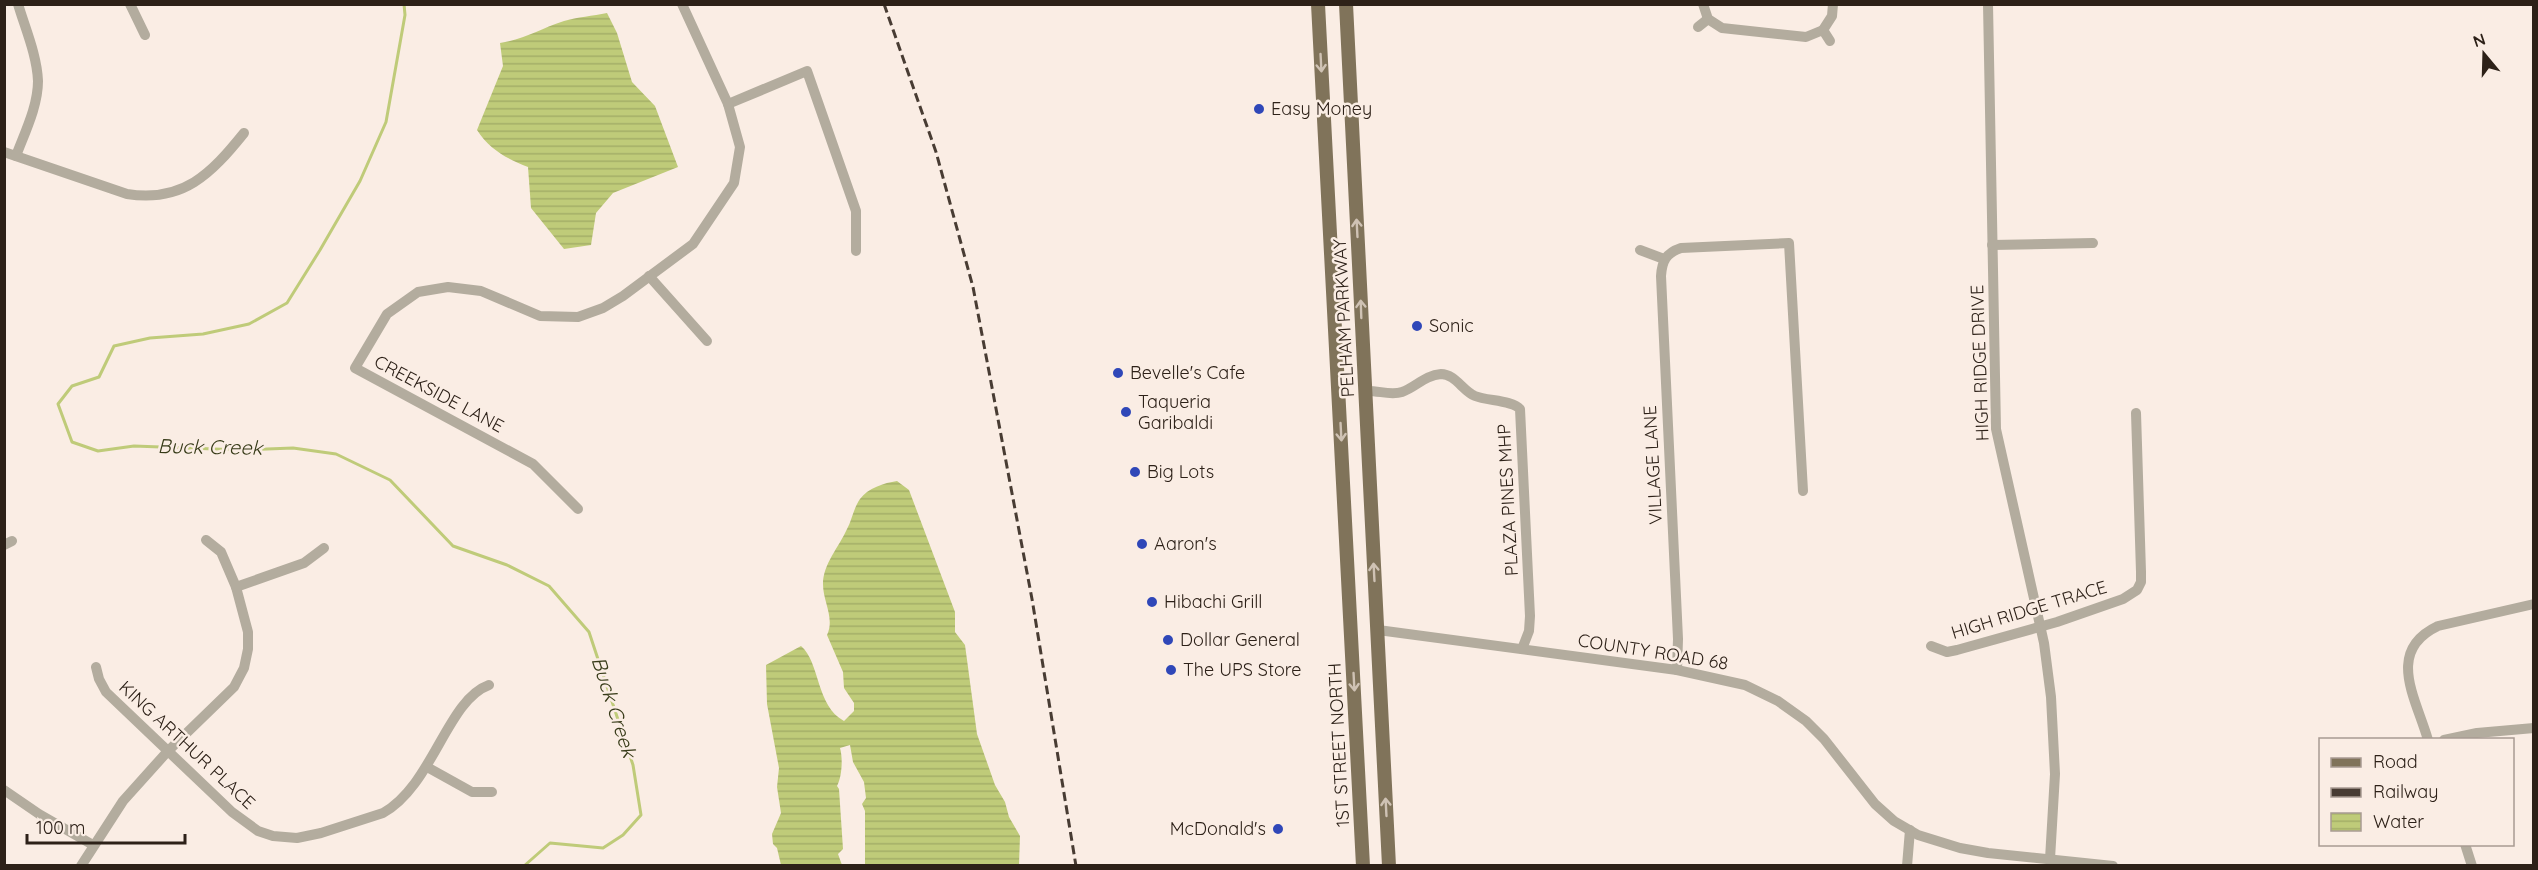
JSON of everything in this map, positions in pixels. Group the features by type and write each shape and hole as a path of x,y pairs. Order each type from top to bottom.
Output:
{"main road":[{"name":"PELHAM PARKWAY","path":"1318,4 1351,623"},
{"name":"PELHAM PARKWAY","path":"1346,4 1378,630"},
{"path":"1329,187 1355,187"},
{"path":"1337,352 1362,348"},
{"path":"1351,623 1378,630 1389,866"},
{"name":"1ST STREET NORTH","path":"1351,623 1363,866"},
{"path":"1358,762 1384,761"}],"street":[{"path":"16,156 33,111 38,80 31,46 18,4"},
{"path":"130,4 145,34"},
{"name":"CREEKSIDE LANE","path":"578,508 533,464 355,368 387,314 418,292 448,287 481,291 540,316 578,317 603,308 623,296 693,244 735,183 740,147 728,104 682,4"},
{"path":"1703,4 1708,19 1722,28 1806,37 1823,30 1832,16 1833,4"},
{"name":"HIGH RIDGE DRIVE","path":"1988,4 1996,429 2040,627 2051,697 2055,746 2050,859"},
{"path":"1698,27 1708,19"},
{"path":"1823,30 1830,41"},
{"path":"728,104 807,71 856,211 856,251"},
{"path":"4,152 141,196 171,193 202,179 244,133"},
{"path":"1640,250 1664,259 1671,251 1681,248 1789,243 1803,491"},
{"path":"1992,245 2092,243"},
{"name":"VILLAGE LANE","path":"1664,259 1661,276 1678,627 1677,670"},
{"path":"649,276 707,341"},
{"name":"PLAZA PINES MHP","path":"1365,391 1401,393 1423,379 1443,374 1452,377 1468,393 1514,405 1520,410 1530,616 1529,631 1522,650"},
{"name":"HIGH RIDGE TRACE","path":"1931,645 1947,652 1957,650 2040,627 2123,599 2137,590 2141,582 2136,413"},
{"path":"81,866 123,801 167,752 228,693 244,668 248,649 248,633 236,587 221,552 206,540"},
{"path":"236,587 304,563 324,548"},
{"path":"2427,738 2408,676 2407,662 2413,646 2428,631 2438,626 2534,604"},
{"name":"COUNTY ROAD 68","path":"1378,630 1677,670 1745,685 1794,711 1824,740 1875,804 1894,821 1910,830 1960,848 2113,866"},
{"name":"KING ARTHUR PLACE","path":"96,667 106,692 241,820 268,835 285,838 308,836 383,813 404,798 471,695 489,685"},
{"path":"2453,738 2477,733 2534,728"},
{"path":"426,767 472,792 492,792"},
{"path":"4,790 39,814 93,845"},
{"path":"1907,866 1910,830"},
{"path":"2466,846 2472,866"}],"water":[{"path":"607,13 617,33 632,82 655,106 678,167 613,193 596,213 591,245 564,249 531,208 528,167 499,153 477,130 503,66 500,43 574,18"},
{"path":"897,481 909,490 955,612 955,632 965,645 977,734 995,785 1020,836 1019,865 865,864 865,811 862,804 866,798 864,782 853,762 850,745 840,748 842,767 837,786 843,849 838,854 842,865 781,865 777,848 773,844 772,834 781,813 777,787 779,768 767,704 766,665 801,646 812,662 823,695 835,714 844,721 854,711 854,703 844,688 843,672 827,635 830,622 823,584 824,577 828,563 860,499 877,487"}],"waterway":[{"name":"Buck Creek","path":"404,4 405,15 386,122 360,181 287,303 249,324 203,334 150,338 114,346 99,377 72,386 58,404 72,442 98,451 134,446 241,450 293,448 336,454 390,480 453,546 507,565 549,586 589,632 633,765 641,815 623,835 603,848 550,843 524,866"}],"railway":[{"path":"884,4 936,152 973,287 1032,599 1076,866"}],"place":[{"name":"Easy Money","path":"1259,109"},
{"name":"Sonic","path":"1417,326"},
{"name":"Bevelle's Cafe","path":"1118,373"},
{"name":"Taqueria Garibaldi","path":"1126,412"},
{"name":"Big Lots","path":"1135,472"},
{"name":"Aaron's","path":"1142,544"},
{"name":"Hibachi Grill","path":"1152,602"},
{"name":"Dollar General","path":"1168,640"},
{"name":"The UPS Store","path":"1171,670"},
{"name":"McDonald's","path":"1278,829"}]}
